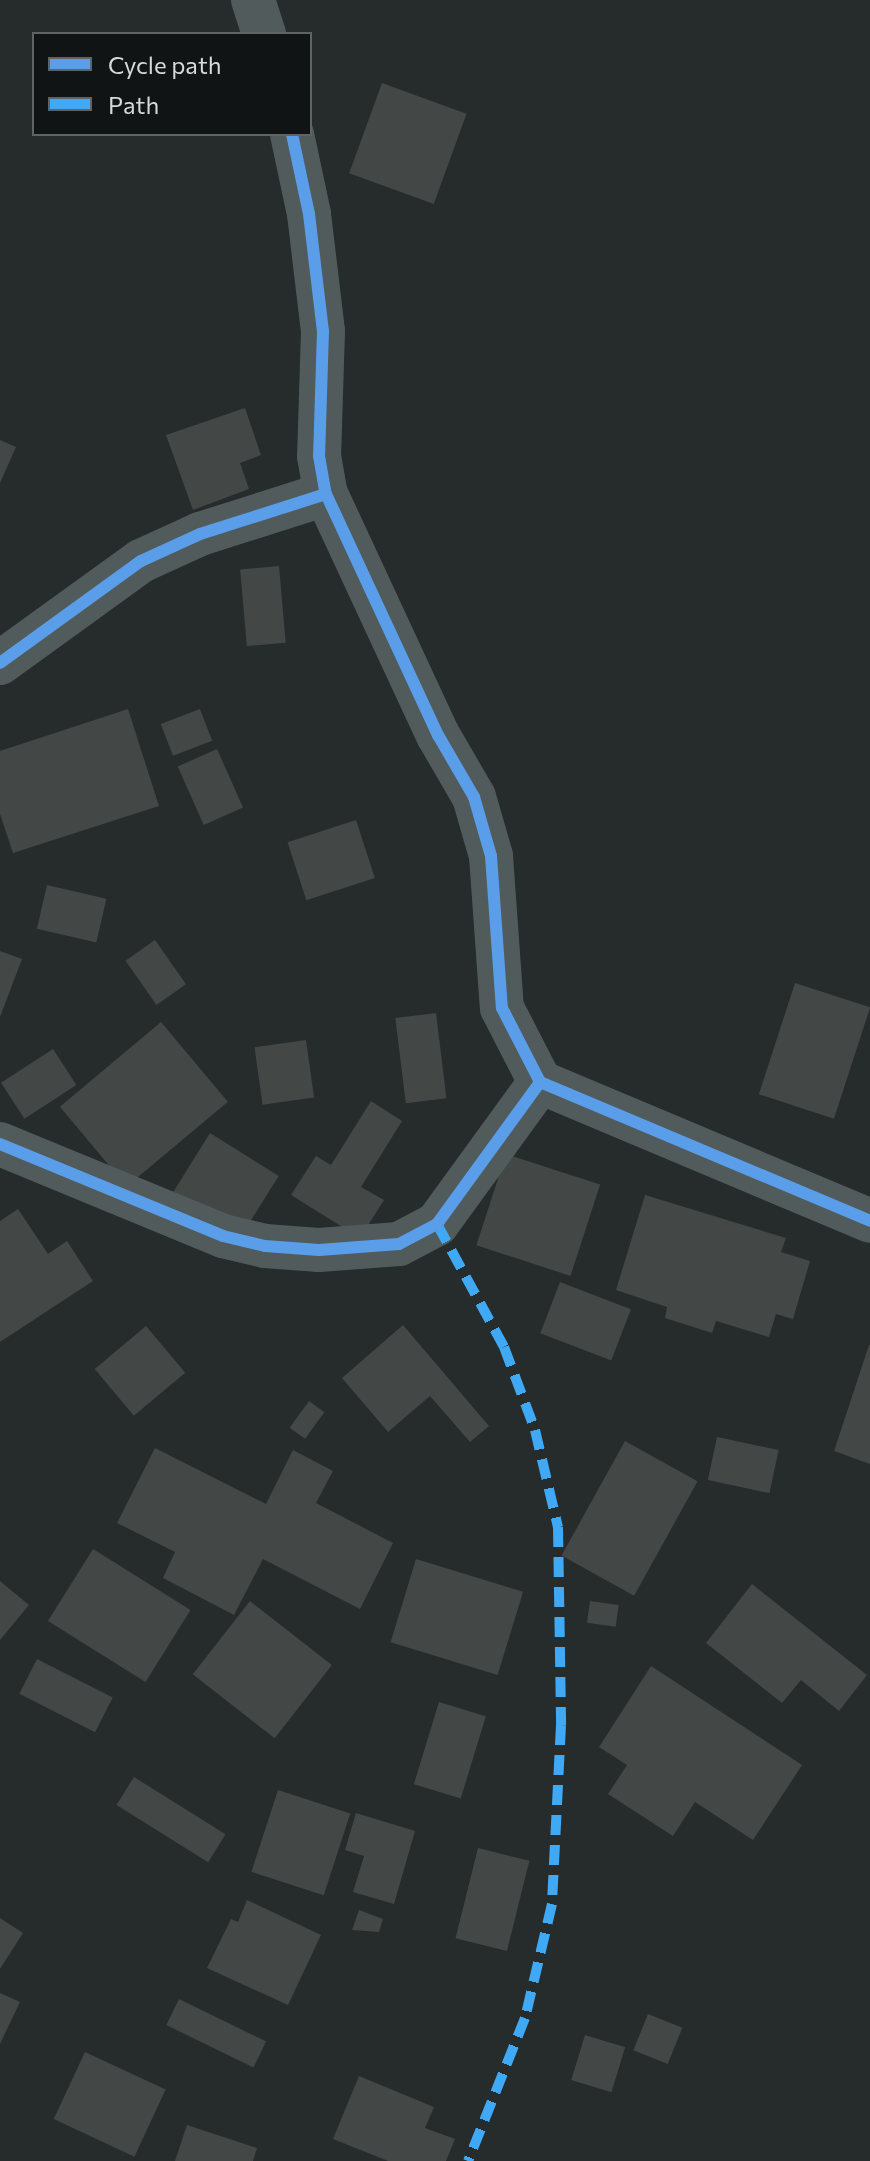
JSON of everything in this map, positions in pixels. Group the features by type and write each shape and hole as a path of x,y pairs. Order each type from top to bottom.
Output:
{"street":[{"path":"253,0 263,32"},
{"path":"292,136 309,214 323,331 319,456 326,494 393,643 474,797 491,856 502,1008 540,1082 870,1221"},
{"path":"0,663 141,561 200,534 326,494"},
{"path":"0,1144 237,1239 319,1250 399,1244 437,1224 540,1082"}],"building":[{"path":"382,83 467,114 434,204 349,173"},
{"path":"245,408 261,455 240,463 249,489 193,510 166,435"},
{"path":"0,440 16,447 0,483"},
{"path":"279,566 286,643 247,646 240,569"},
{"path":"128,709 159,806 13,853 0,814 0,751"},
{"path":"200,709 212,741 173,756 161,724"},
{"path":"217,749 243,807 204,825 178,766"},
{"path":"356,820 375,878 306,900 288,842"},
{"path":"47,885 106,899 96,943 37,929"},
{"path":"155,940 186,984 156,1005 126,961"},
{"path":"0,951 22,959 0,1017"},
{"path":"795,983 870,1007 834,1119 759,1094"},
{"path":"436,1013 446,1098 406,1103 395,1018"},
{"path":"161,1022 228,1102 127,1187 60,1107"},
{"path":"306,1040 314,1097 263,1105 255,1047"},
{"path":"53,1049 76,1085 24,1119 1,1083"},
{"path":"371,1101 402,1121 361,1187 384,1200 360,1238 291,1195 316,1156 331,1165"},
{"path":"210,1133 279,1176 240,1238 171,1195"},
{"path":"506,1154 600,1185 570,1276 476,1245"},
{"path":"645,1195 786,1238 781,1252 810,1261 793,1319 776,1314 769,1337 716,1321 712,1333 665,1318 667,1307 616,1290"},
{"path":"18,1209 48,1254 67,1241 93,1281 0,1342 0,1221"},
{"path":"560,1282 631,1309 611,1361 540,1333"},
{"path":"403,1325 489,1426 470,1442 430,1396 388,1432 342,1378"},
{"path":"146,1326 185,1373 134,1416 95,1369"},
{"path":"870,1345 870,1464 834,1451"},
{"path":"309,1401 324,1412 305,1439 290,1428"},
{"path":"717,1437 779,1450 769,1493 708,1480"},
{"path":"625,1441 698,1481 634,1596 561,1556"},
{"path":"155,1448 266,1504 293,1450 333,1471 316,1503 393,1543 360,1609 263,1559 234,1615 163,1578 175,1552 117,1523"},
{"path":"93,1549 191,1610 145,1682 48,1621"},
{"path":"416,1559 523,1592 498,1675 391,1642"},
{"path":"0,1581 29,1605 0,1640"},
{"path":"752,1584 867,1675 839,1711 801,1680 782,1703 706,1643"},
{"path":"250,1601 332,1665 275,1738 193,1674"},
{"path":"590,1601 619,1605 616,1627 587,1623"},
{"path":"37,1659 113,1698 95,1732 19,1694"},
{"path":"651,1666 802,1765 753,1840 695,1802 673,1836 608,1794 627,1765 599,1747"},
{"path":"439,1702 486,1716 461,1799 414,1784"},
{"path":"134,1777 226,1834 208,1862 117,1805"},
{"path":"278,1790 350,1813 324,1895 251,1872"},
{"path":"356,1813 415,1831 394,1904 353,1892 364,1856 345,1850"},
{"path":"478,1848 529,1861 507,1951 456,1938"},
{"path":"247,1900 321,1935 288,2005 207,1968 231,1919 238,1922"},
{"path":"359,1910 383,1919 379,1932 352,1930"},
{"path":"0,1918 23,1933 0,1969"},
{"path":"0,1993 20,2002 0,2044"},
{"path":"179,1999 266,2042 253,2068 166,2025"},
{"path":"648,2014 682,2028 668,2064 633,2050"},
{"path":"585,2035 625,2047 611,2092 571,2080"},
{"path":"85,2052 166,2090 134,2157 54,2119"},
{"path":"359,2076 434,2107 425,2128 455,2139 446,2161 388,2161 333,2139"},
{"path":"187,2125 257,2148 253,2161 175,2161"}],"marked path":[{"path":"437,1224 504,1347 535,1430 558,1527 561,1725 552,1904 525,2018 468,2161"}],"cycle path":[{"path":"292,136 309,214 323,331 319,456 326,494 438,735 474,797 491,856 502,1008 540,1082 870,1221"},
{"path":"0,663 141,561 200,534 326,494"},
{"path":"0,1144 223,1236 265,1246 319,1250 399,1244 437,1224 540,1082"}]}
